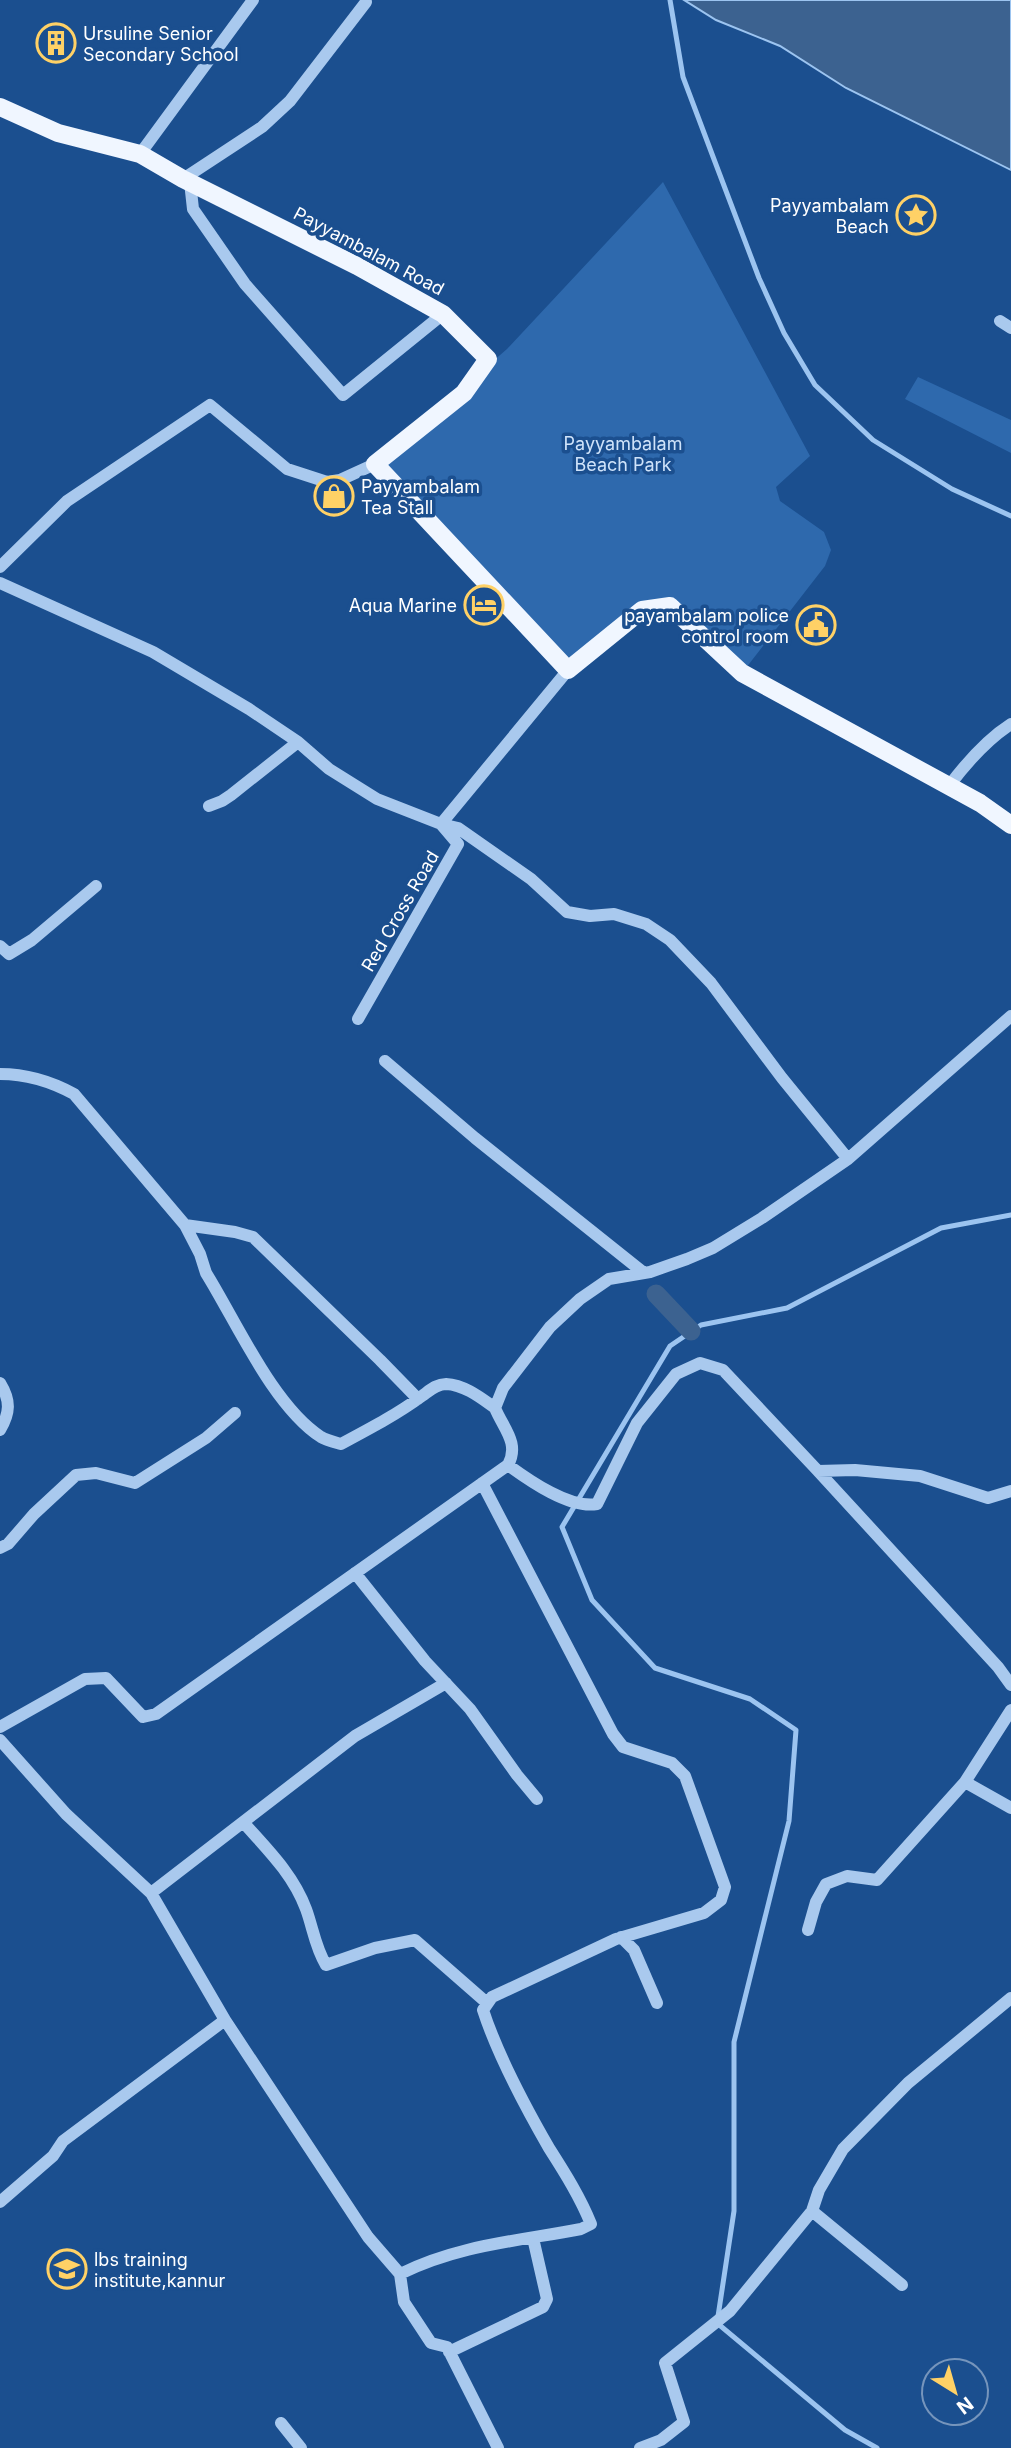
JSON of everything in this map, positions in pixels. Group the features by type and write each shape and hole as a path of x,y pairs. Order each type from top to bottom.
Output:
{"main road":[{"name":"Payyambalam Road","path":"0,107 58,133 140,154 357,266 443,314 488,359 464,393 375,464"},
{"path":"375,464 568,670 642,610 670,606 742,673 949,786 1011,825"}],"street":[{"path":"140,154 253,0"},
{"path":"366,2 290,101 262,127 186,180 193,209 244,284 343,395 443,314"},
{"name":"Payyambalam Road","path":"0,567 67,501 210,405 287,469 327,482 340,480 375,464"},
{"path":"0,583 153,652 249,709 298,742 329,769 377,799 458,828 531,880 567,912 590,916 614,914 646,924 670,940 711,983 782,1078 848,1159"},
{"path":"441,824 568,670"},
{"path":"949,786 966,762 1011,724"},
{"path":"209,806 222,802 298,742"},
{"name":"Red Cross Road","path":"358,1019 458,845 441,824"},
{"path":"0,946 9,954 96,886"},
{"path":"495,1408 503,1388 563,1312 609,1279 668,1266 713,1248 762,1218 848,1159 1011,1016"},
{"path":"385,1061 475,1138 644,1273"},
{"path":"0,1074 55,1084 74,1094 185,1225 200,1254 206,1273 269,1381 301,1421 322,1438 341,1444 391,1418 437,1385 446,1384 475,1394 495,1408 512,1440 513,1457 508,1465 156,1714 142,1717 106,1678 85,1679 0,1727"},
{"path":"185,1225 253,1237 418,1399"},
{"path":"508,1465 564,1498 584,1506 597,1504 638,1423 676,1374 700,1363 723,1370 998,1667 1011,1685"},
{"path":"0,1383 7,1394 10,1409 0,1430"},
{"path":"0,1548 8,1544 34,1514 76,1475 96,1474 135,1483 206,1438 235,1413"},
{"path":"818,1471 856,1470 920,1476 988,1497 1011,1491"},
{"path":"400,2274 423,2262 458,2250 582,2229 591,2224 579,2194 548,2145 498,2049 483,2010 492,1997 621,1937 704,1913 721,1900 724,1887 685,1776 672,1763 623,1747 613,1734 482,1483"},
{"path":"355,1573 425,1661 470,1709 517,1776 537,1799"},
{"path":"151,1893 355,1736 446,1683"},
{"path":"808,1930 816,1902 826,1884 847,1877 877,1880 965,1783 1011,1710"},
{"path":"0,1740 65,1814 151,1893 225,2020 368,2237 400,2274 404,2302 431,2343 447,2347 498,2448"},
{"path":"965,1783 1011,1808"},
{"path":"243,1822 283,1866 306,1908 318,1953 326,1965 375,1948 415,1940 487,2003"},
{"path":"621,1937 634,1950 657,2003"},
{"path":"640,2448 661,2440 684,2422 665,2363 730,2311 812,2211 819,2190 843,2149 908,2083 1011,1998"},
{"path":"0,2202 53,2156 63,2141 225,2020"},
{"path":"812,2211 902,2285"},
{"path":"449,2352 543,2307 547,2298 533,2238"},
{"path":"282,2423 301,2448"}],"green space":[{"name":"Payyambalam Beach Park","path":"663,182 810,456 776,487 780,501 824,532 831,550 825,566 742,673 670,606 642,610 568,670 375,464 507,349"},
{"path":"918,377 1011,420 1011,453 905,399"}],"shaded area":[{"path":"684,0 1011,0 1011,170 846,88 780,46 716,20"}],"waterway":[{"path":"670,0 683,77 759,278 784,333 815,385 873,440 952,489 1011,516"},
{"path":"877,2448 845,2430 717,2323 734,2211 734,2042 789,1821 796,1730 750,1699 655,1668 592,1600 562,1527 670,1346 701,1325 787,1308 941,1228 1011,1215"},
{"path":"656,1294 691,1331"}],"place":[{"name":"Ursuline Senior Secondary School","path":"56,43"},
{"name":"Payyambalam Beach","path":"916,215"},
{"name":"Payyambalam Tea Stall","path":"334,496"},
{"name":"Aqua Marine","path":"484,605"},
{"name":"payambalam police control room","path":"816,625"},
{"name":"lbs training institute,kannur","path":"67,2269"}]}
